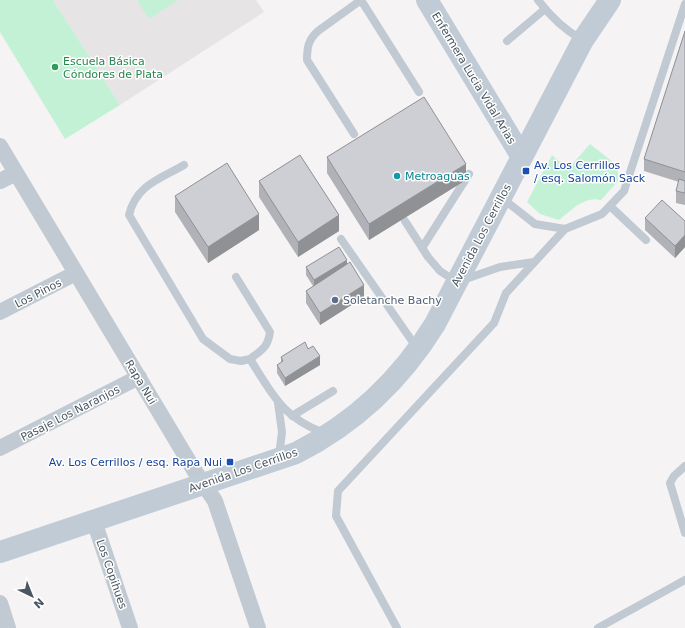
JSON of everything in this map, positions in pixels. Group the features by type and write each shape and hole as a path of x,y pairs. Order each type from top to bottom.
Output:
{"street":[{"name":"Enfermera Lucia Vidal Arias","path":"427,0 522,157"},
{"name":"Avenida Los Cerrillos","path":"0,552 296,453 328,435 350,420 378,397 405,368 435,324 583,40 610,0"},
{"name":"Rapa Nui","path":"0,146 205,484 218,508 258,628"},
{"path":"0,181 16,173"},
{"name":"Los Pinos","path":"0,312 76,273"},
{"name":"Pasaje Los Naranjos","path":"0,448 139,377"},
{"name":"Los Copihues","path":"94,521 130,628"},
{"path":"0,603 8,628"}],"lane":[{"path":"354,134 307,60 307,47 312,37 318,31 361,0 419,92"},
{"path":"538,0 564,29 583,40"},
{"path":"397,628 336,516 338,491 494,323 498,318 505,295 565,229 598,217 624,191 685,4"},
{"path":"507,41 545,9"},
{"path":"184,165 141,190 132,201 129,215 204,339 230,359 241,361 250,359 262,350 269,342 270,332 236,277"},
{"path":"422,248 469,174"},
{"path":"502,198 535,224 565,229"},
{"path":"610,206 646,240"},
{"path":"405,221 422,248 440,271 457,282 500,267 534,262"},
{"path":"341,240 418,350"},
{"path":"250,359 278,404 292,416 314,430 328,435"},
{"path":"292,416 333,391"},
{"path":"278,404 282,432 278,460"},
{"path":"685,466 674,476 670,483 685,533"},
{"path":"598,628 685,580"}],"shaded area":[{"name":"Escuela Básica Cóndores de Plata","path":"53,0 256,0 264,12 120,105"}],"green space":[{"name":"Escuela Básica Cóndores de Plata","path":"0,0 53,0 120,105 65,139 0,32"},
{"path":"137,0 178,0 149,19"},
{"path":"590,144 618,166 618,181 601,200 589,200 579,204 559,220 540,214 527,202 552,155 568,169"}],"building":[{"path":"685,31 685,172 644,159"},
{"name":"Metroaguas","path":"424,97 466,164 369,224 327,157"},
{"path":"300,155 339,215 298,242 259,181"},
{"path":"227,163 259,214 208,247 175,196"},
{"path":"679,179 685,181 685,193 676,191"},
{"path":"662,200 685,221 685,235 675,246 645,218"},
{"path":"339,247 347,260 314,280 306,267"},
{"path":"350,262 364,285 320,313 306,291"},
{"path":"305,342 308,349 313,346 320,356 285,378 277,365 283,361 281,357"}],"place":[{"name":"Escuela Básica Cóndores de Plata","path":"55,67"},
{"name":"Av. Los Cerrillos / esq. Salomón Sack","path":"526,171"},
{"name":"Metroaguas","path":"397,176"},
{"name":"Soletanche Bachy","path":"335,300"},
{"name":"Av. Los Cerrillos / esq. Rapa Nui","path":"230,462"}]}
